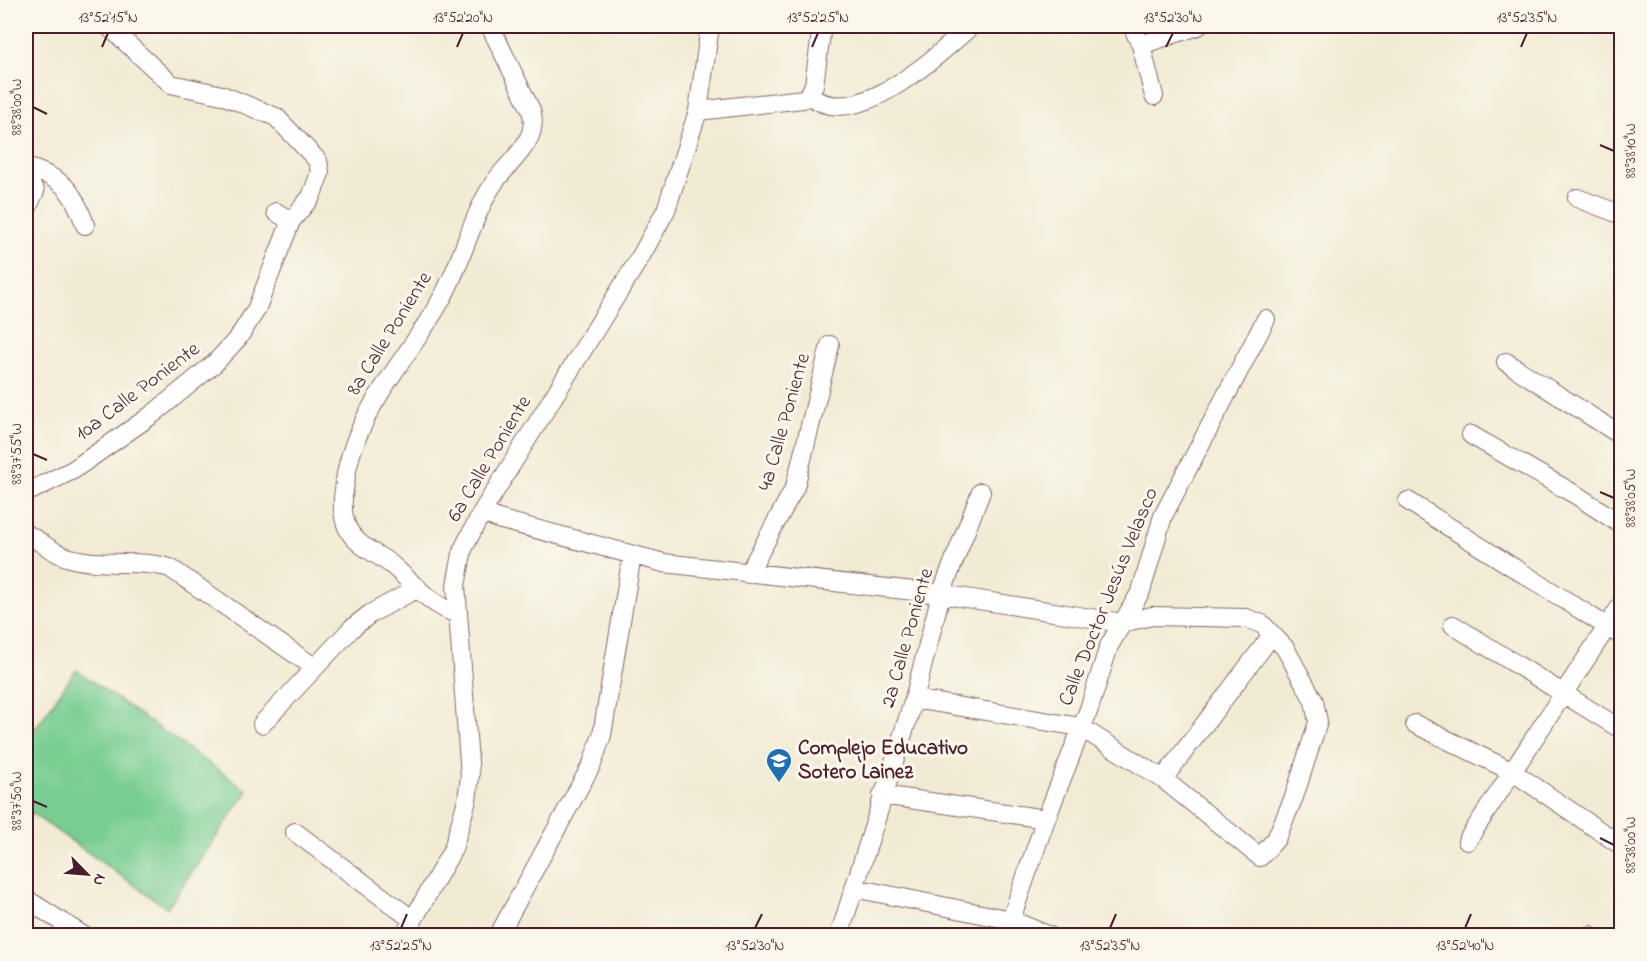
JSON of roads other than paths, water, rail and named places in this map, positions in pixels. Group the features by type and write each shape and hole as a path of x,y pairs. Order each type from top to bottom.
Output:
{"street":[{"name":"10a Calle Poniente","path":"26,493 73,470 161,408 215,363 238,338 256,310 283,216 311,197 320,173 318,161 276,117 222,95 171,84 108,26"},
{"name":"8a Calle Poniente","path":"458,614 434,603 352,537 343,515 345,479 363,421 390,374 442,298 492,186 532,134 534,120 531,111 490,26"},
{"name":"6a Calle Poniente","path":"409,928 453,849 461,826 470,776 456,585 463,549 482,512 641,256 666,210 698,111 710,26"},
{"path":"809,96 814,85 822,26"},
{"path":"698,111 715,111 809,96 823,104 833,106 875,97 926,64 971,26"},
{"path":"1132,26 1141,45 1154,96"},
{"path":"1141,45 1198,26"},
{"path":"26,167 50,174 76,197 85,225"},
{"path":"26,179 35,191 26,211"},
{"path":"1577,198 1622,215"},
{"name":"Calle Doctor Jesús Velasco","path":"1008,928 1080,727 1089,709 1109,646 1141,591 1163,516 1266,319"},
{"name":"4a Calle Poniente","path":"748,574 795,487 830,345"},
{"path":"1506,362 1622,436"},
{"path":"1471,435 1576,495 1622,525"},
{"name":"2a Calle Poniente","path":"839,936 914,699 941,594 981,492"},
{"path":"1408,501 1622,636"},
{"path":"482,512 498,519 664,563 941,594 1122,623 1152,616 1246,618 1262,624 1285,648 1314,701 1318,722 1294,797 1276,839 1260,857 1163,779 1080,727 914,699"},
{"path":"26,534 66,557 113,563 152,563 170,568 314,667"},
{"path":"498,936 592,764 602,735 632,555"},
{"path":"262,724 314,667 370,614 418,588"},
{"path":"1467,841 1622,604"},
{"path":"1453,625 1622,730"},
{"path":"1163,779 1272,635"},
{"path":"1415,724 1513,772 1622,846"},
{"path":"882,795 1046,819"},
{"path":"295,832 409,928"},
{"path":"854,888 1008,928 1050,936"},
{"path":"26,899 84,936"}],"place":[{"name":"Complejo Educativo Sotero Lainez","path":"779,784"}]}
